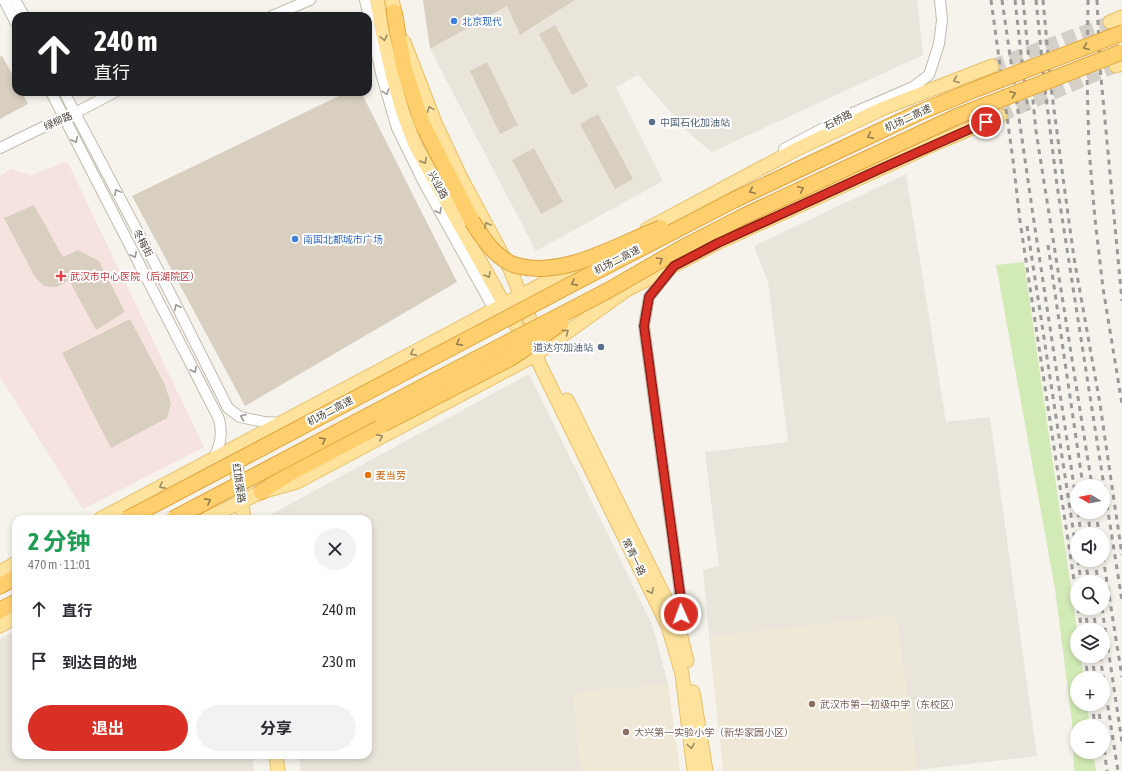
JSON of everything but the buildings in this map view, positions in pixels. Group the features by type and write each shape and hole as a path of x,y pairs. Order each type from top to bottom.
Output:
{"highway":[{"path":"393,6 404,68 422,123 482,238 495,253 509,263 524,267 542,269 561,267 586,260 652,231 734,200"},
{"name":"机场二高速","path":"135,515 734,200 918,113 1122,33"},
{"name":"机场二高速","path":"182,515 609,290 682,248 742,217 925,131 984,106 1122,52"},
{"path":"261,492 290,473 523,350 609,290"},
{"path":"0,586 12,579"},
{"path":"0,610 12,604"}],"main road":[{"name":"兴业路","path":"377,0 382,31 393,78 402,110 415,144 500,308 538,353"},
{"path":"393,6 407,53 420,82 436,125 461,178 510,269 522,296 538,353"},
{"path":"108,515 797,150 884,108 992,66"},
{"path":"214,515 261,492 297,482 538,353 628,289 718,243 1000,116"},
{"name":"常青一路","path":"538,353 678,624 690,674 706,771"},
{"name":"常青一路","path":"538,353 668,626 682,674 694,771"},
{"name":"红旗渠路","path":"234,448 243,515"},
{"path":"0,572 12,565"},
{"path":"0,626 12,619"},
{"path":"276,759 278,771"}],"street":[{"path":"4,0 12,15"},
{"path":"15,0 22,12"},
{"path":"282,12 310,0"},
{"path":"365,0 367,12"},
{"name":"石桥路","path":"684,209 694,198 746,169 848,114 913,87 928,76 939,44 942,20 940,0"},
{"path":"372,34 380,73 397,128 424,183 500,308"},
{"name":"冬梅街","path":"53,96 219,419 222,429 220,442 214,459"},
{"name":"冬梅街","path":"66,96 163,280 228,408 240,417 264,422 281,423"},
{"name":"绿柳路","path":"0,148 107,96"},
{"name":"常青一路","path":"674,266 649,297 644,326 681,600 681,614 678,624"}],"shaded area":[{"path":"575,0 917,0 923,55 712,152 692,136 638,75 616,87 663,181 536,251 430,49 507,6 520,35"},
{"name":"武汉市中心医院（后湖院区）","path":"67,161 204,447 83,509 0,377 0,176 11,169 32,175"},
{"path":"906,174 946,422 990,417 1037,756 917,770 896,616 709,637 703,570 719,566 705,452 788,442 768,282 754,246"},
{"path":"529,374 652,624 668,684 573,693 581,771 301,771 300,759 372,759 372,515 270,515"},
{"name":"武汉市第一初级中学（东校区）","path":"896,616 917,770 723,771 709,637"},
{"path":"12,632 12,759 252,759 254,771 0,771 0,639"},
{"name":"大兴第一实验小学（新华家园小区）","path":"668,684 680,771 581,771 573,693"}],"green space":[{"path":"1024,262 1070,581 1070,615 1075,615 1076,623 1070,623 1070,663 1082,663 1083,671 1070,671 1070,706 1055,589 996,265"},
{"path":"1071,711 1088,711 1089,719 1072,719"},
{"path":"1074,759 1094,759 1096,771 1074,771"}],"tunnel":[{"path":"992,66 1110,22"},
{"path":"1000,116 1116,66"}],"railway":[{"path":"991,0 1020,221 1073,575"},
{"path":"1002,0 1073,479"},
{"path":"1015,0 1028,110"},
{"path":"1023,0 1036,131 1091,479"},
{"path":"1036,0 1057,185 1122,601"},
{"path":"1043,0 1051,87 1074,258 1100,404 1122,555"},
{"path":"1088,0 1087,76 1089,149 1103,288 1122,404"},
{"path":"1097,0 1100,67 1122,301"},
{"path":"1027,226 1073,527"},
{"path":"1048,245 1082,479"},
{"path":"1079,519 1080,527"},
{"path":"1088,519 1090,527"},
{"path":"1097,519 1098,527"},
{"path":"1079,567 1080,575"},
{"path":"1086,567 1088,575"},
{"path":"1096,567 1097,575"},
{"path":"1105,567 1122,677"},
{"path":"1079,615 1081,623"},
{"path":"1086,615 1087,623"},
{"path":"1094,615 1095,623"},
{"path":"1103,615 1122,742"},
{"path":"1086,663 1087,671"},
{"path":"1093,663 1094,671"},
{"path":"1101,663 1118,771"},
{"path":"1093,711 1094,719"},
{"path":"1099,711 1100,719"},
{"path":"1105,759 1107,771"}],"place":[{"name":"北京现代","path":"454,21"},
{"name":"中国石化加油站","path":"652,122"},
{"name":"南国北都城市广场","path":"295,239"},
{"name":"武汉市中心医院（后湖院区）","path":"61,276"},
{"name":"道达尔加油站","path":"601,347"},
{"name":"麦当劳","path":"368,475"},
{"name":"武汉市第一初级中学（东校区）","path":"812,704"},
{"name":"大兴第一实验小学（新华家园小区）","path":"626,732"}],"route":[{"path":"681,614 681,600 644,326 649,297 674,266 718,243 986,122"}]}
